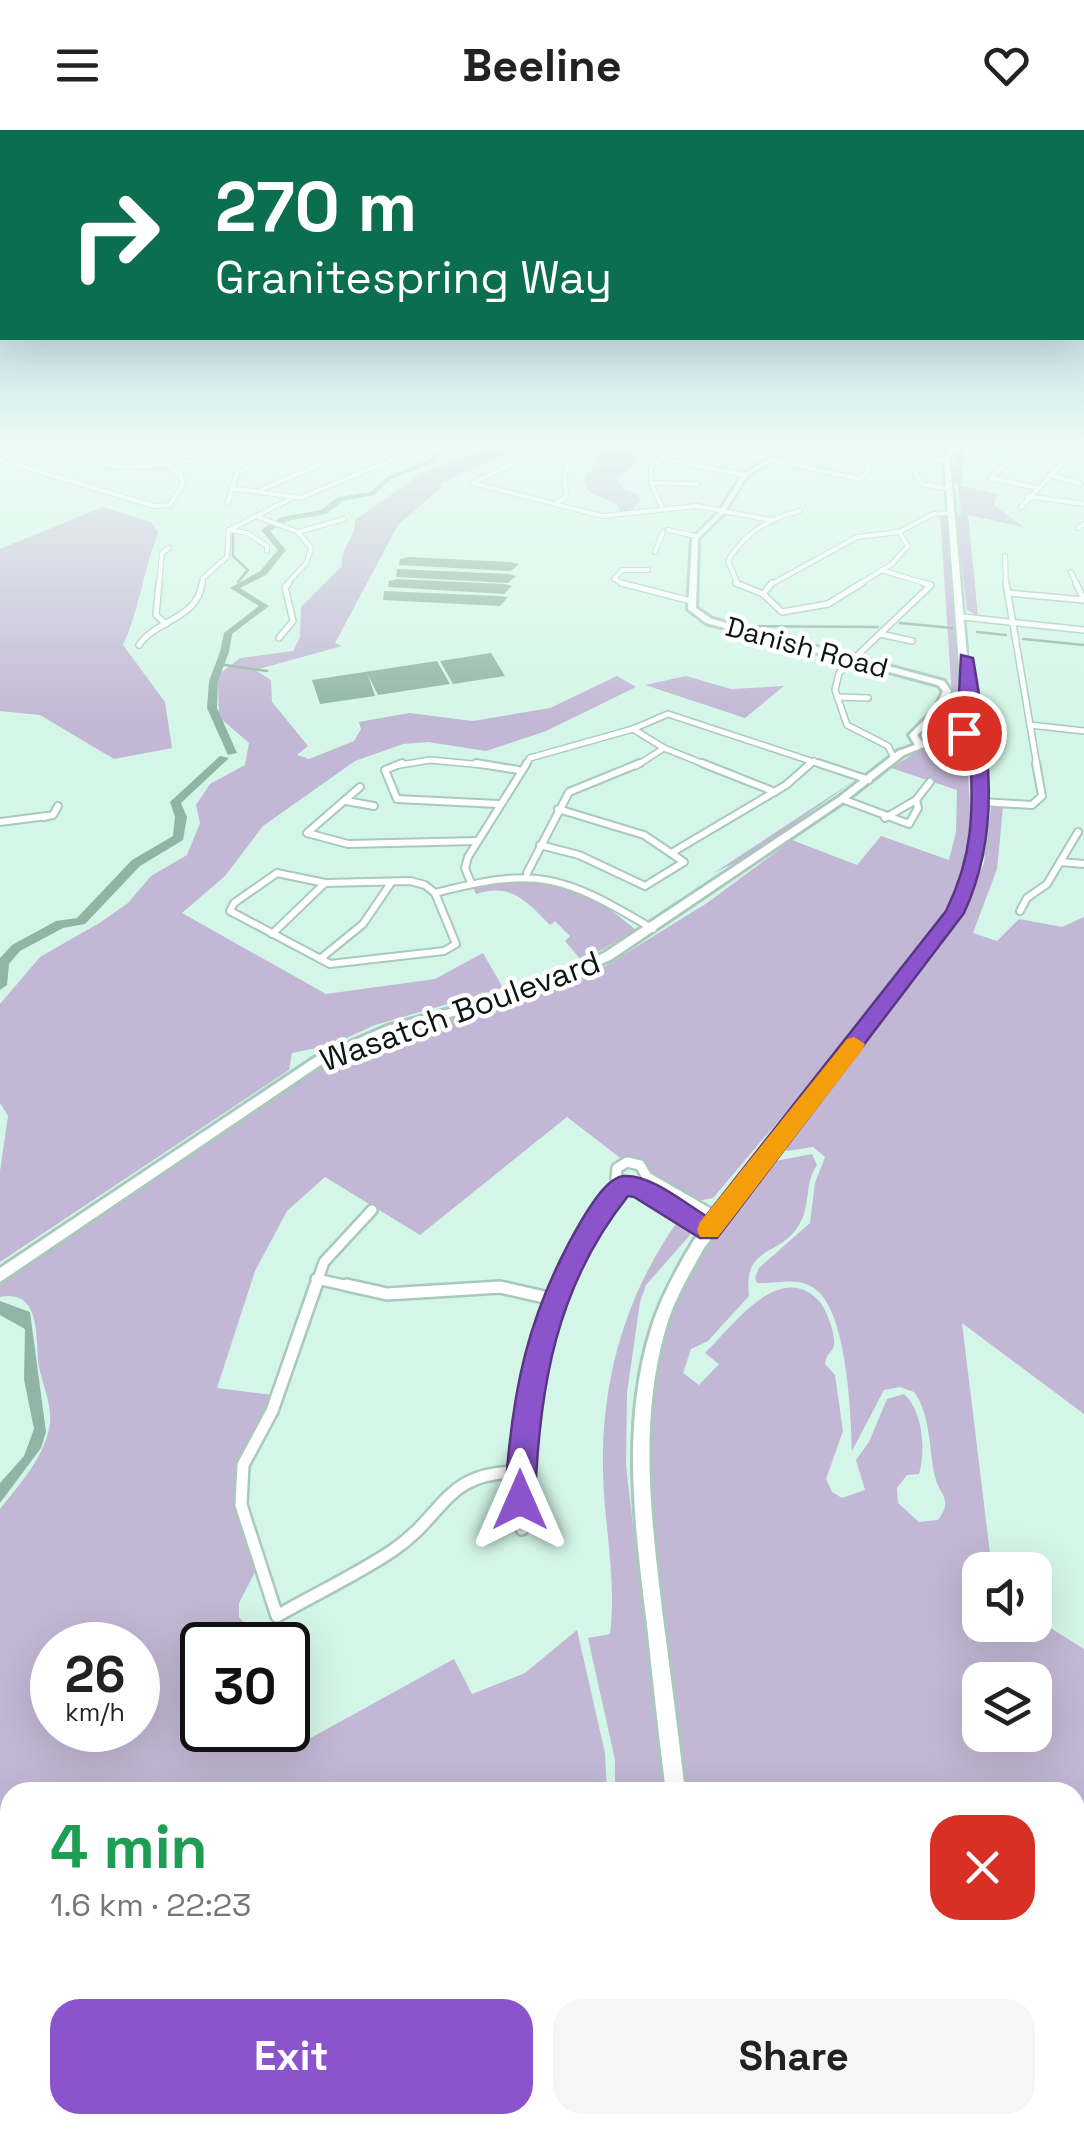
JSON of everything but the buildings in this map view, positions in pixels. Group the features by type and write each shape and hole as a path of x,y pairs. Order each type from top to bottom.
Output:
{"main road":[{"name":"Danish Road","path":"696,537 691,601 694,612 705,620 946,687 940,710 913,735 919,746"},
{"path":"675,1782 642,1507 640,1406 665,1306 713,1224 955,913 976,863 982,802 955,537"},
{"name":"Wasatch Boulevard","path":"0,1276 318,1061 392,1029 548,985 653,929 869,780 894,758 919,746 961,739 970,714"},
{"name":"Wasatch Boulevard","path":"919,746 975,748"}],"street":[{"path":"139,645 148,632 185,614 202,594 203,578 226,558 229,537"},
{"path":"253,537 267,551"},
{"path":"279,638 293,621 285,587 311,553 310,544 303,537"},
{"path":"655,552 663,537"},
{"path":"749,537 728,561 737,585 763,594 782,612 828,604 907,549 902,537"},
{"path":"763,594 774,581 861,537"},
{"path":"166,624 158,617 155,598 162,553 169,548"},
{"path":"982,802 1024,806 1042,799 1005,556"},
{"path":"648,570 622,570 614,579 625,586 691,601"},
{"path":"881,570 930,585 836,678 837,697 847,725 884,744 894,758"},
{"path":"1008,593 1084,600 1072,572"},
{"path":"963,616 1084,630"},
{"path":"880,634 912,641"},
{"path":"837,697 868,698"},
{"path":"471,883 466,862 518,770 530,758 634,729 673,713 869,780"},
{"path":"1030,725 1084,731"},
{"path":"634,729 664,748 775,792"},
{"path":"526,873 569,792 629,770 664,748"},
{"path":"498,804 397,800 385,770 395,764 430,760 518,770"},
{"path":"673,852 775,792 814,761"},
{"path":"885,818 916,800 930,782"},
{"path":"360,787 307,833 353,844 437,838 477,841"},
{"path":"842,799 910,824 918,808 916,800"},
{"path":"346,801 374,806"},
{"path":"0,822 21,816 54,815 58,806"},
{"path":"540,845 579,855 644,886 654,884 684,860 602,820 558,809"},
{"path":"1020,911 1060,862 1078,832"},
{"path":"1060,862 1084,864"},
{"path":"435,892 526,873 569,882 653,929"},
{"path":"272,874 325,882 418,882 435,892 456,941 450,950 340,967 272,934 230,908 272,874"},
{"path":"272,934 301,911 325,882"},
{"path":"320,959 363,924 391,882"},
{"path":"637,1163 647,1177 713,1224 638,1187 622,1186 616,1179 617,1168 637,1163"},
{"path":"522,1529 518,1472 530,1380 553,1300 582,1241 622,1186"},
{"path":"372,1210 324,1262 272,1411 244,1464 240,1484 246,1529 277,1616 396,1549 467,1479 484,1472 518,1472"},
{"path":"316,1279 387,1294 500,1287 553,1300"}],"shaded area":[{"path":"31,537 157,537 123,645 165,702 172,748 114,759 40,715 0,711 0,549"},
{"path":"351,537 392,537 335,643 342,646 255,670 271,680 272,702 308,746 297,755 309,759 354,741 361,729 359,722 409,713 473,721 550,708 617,676 636,687 546,731 486,751 428,742 403,744 355,761 263,826 225,876 182,913 326,994 435,979 483,953 503,988 375,1025 331,1045 292,1053 289,1070 0,1262 0,1171 8,1116 0,1103 0,1004 40,957 101,922 128,903 151,876 187,855 200,823 196,805 210,784 245,765 249,743 219,717 218,675 240,658 293,651 300,637 301,607 342,566"},
{"path":"941,537 951,537 961,733 951,740 929,740 924,735 952,698"},
{"path":"958,537 970,537 978,616 967,610"},
{"path":"400,559 519,564 511,571 399,565"},
{"path":"397,569 516,576 508,583 396,577"},
{"path":"389,581 512,586 504,594 388,587"},
{"path":"384,591 508,597 500,606 383,600"},
{"path":"491,653 505,676 453,684 440,661"},
{"path":"437,661 450,684 378,695 368,675 375,696 320,704 312,680"},
{"path":"686,676 731,689 784,686 745,718 645,685"},
{"path":"955,748 967,753 972,842 954,902 903,974 713,1198 698,1201 654,1175 639,1160 623,1160 567,1117 420,1235 325,1177 287,1211 255,1271 217,1388 273,1395 242,1457 235,1487 238,1520 255,1572 239,1603 239,1617 244,1622 180,1622 180,1752 310,1752 310,1738 454,1659 472,1694 525,1673 577,1630 605,1753 606,1782 0,1782 0,1509 35,1462 50,1422 30,1309 14,1296 0,1297 0,1285 320,1067 387,1036 562,986 599,970 707,903 792,840 857,865 881,836 949,860 956,832 957,790 891,768 920,750"},
{"path":"855,780 749,856 714,873"},
{"path":"991,806 1003,807 997,869 973,933 997,941 1019,919 1062,927 1084,917 1084,1414 962,1323 990,1552 962,1552 962,1642 1052,1642 1052,1629 1084,1649 1084,1782 683,1782 651,1540 648,1460 655,1383 675,1308 712,1234 771,1162 812,1154 817,1165 799,1225 782,1243 757,1259 751,1268 749,1296 708,1341 691,1349 683,1373 699,1385 719,1364 705,1353 742,1314 772,1292 804,1290 822,1304 833,1335 834,1345 825,1364 835,1375 843,1431 826,1479 832,1492 842,1498 865,1490 856,1460 869,1442 887,1399 904,1394 919,1421 922,1454 919,1474 907,1475 897,1488 898,1503 919,1522 938,1520 945,1507 934,1473 927,1425 914,1392 900,1387 884,1390 852,1451 845,1362 833,1315 824,1298 806,1284 757,1283 759,1268 810,1223 815,1183 825,1157 813,1147 787,1151 782,1146 964,909 984,863"},
{"path":"534,876 597,899 636,930 582,961 565,941 570,936 555,921 550,925 508,892 476,894 472,885"},
{"path":"680,1218 691,1225 690,1235 646,1285 627,1393 626,1465 663,1782 615,1782 615,1760 588,1638 610,1634 612,1613 604,1437 620,1338 661,1247"},
{"path":"0,1301 30,1312 46,1432 41,1448 0,1503 0,1483 24,1456 34,1429 24,1379 25,1329 0,1315"}],"waterway":[{"path":"233,537 233,556 248,570 238,582"},
{"path":"232,753 214,715 212,690 228,633 265,606 234,588 263,573 282,550 271,537"},
{"path":"900,623 953,628"},
{"path":"741,626 878,627"},
{"path":"977,632 1006,635"},
{"path":"1023,639 1084,645"},
{"path":"218,664 267,671"},
{"path":"0,985 3,963 16,948 60,924 81,921 136,863 179,838 181,817 175,802 224,758"}],"slow traffic":[{"path":"709,1230 854,1044"}],"route":[{"path":"520,1500 518,1472 537,1346 568,1266 598,1216 622,1186 638,1187 709,1230 955,913 973,874 982,832 977,727 966,658 964,733"}]}
